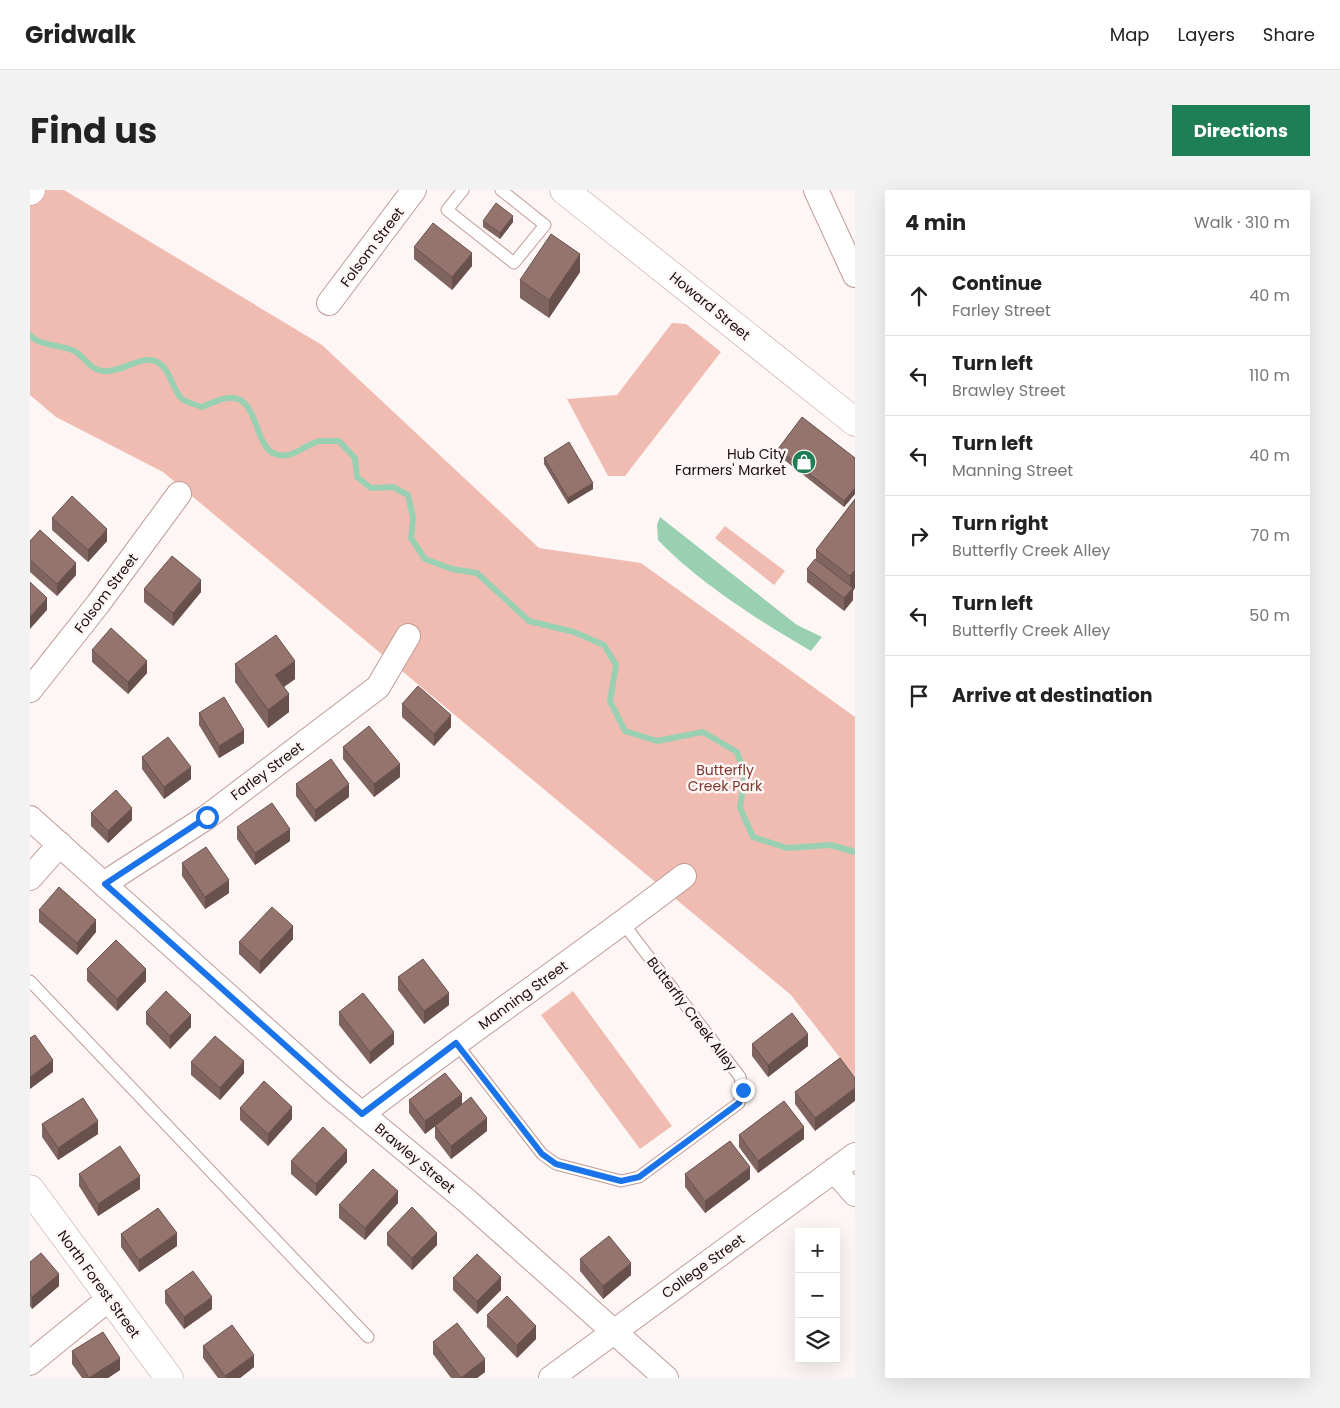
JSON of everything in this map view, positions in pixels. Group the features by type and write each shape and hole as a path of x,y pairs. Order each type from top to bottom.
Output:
{"street":[{"name":"Folsom Street","path":"329,303 414,190"},
{"name":"Howard Street","path":"564,190 855,422"},
{"path":"816,190 855,274"},
{"name":"Folsom Street","path":"30,690 98,604 179,494"},
{"name":"Farley Street","path":"105,884 207,817 378,687 408,636"},
{"name":"Brawley Street","path":"30,818 362,1114 467,1201 666,1378"},
{"path":"30,878 60,844"},
{"name":"Manning Street","path":"362,1114 456,1043 623,923 684,876"},
{"name":"College Street","path":"551,1378 855,1155"},
{"path":"834,1170 855,1194"},
{"name":"North Forest Street","path":"30,1189 169,1378"},
{"path":"30,1364 110,1298"}],"lane":[{"path":"463,190 447,210 514,264 545,225 501,190"},
{"name":"Butterfly Creek Alley","path":"456,1043 542,1154 556,1164 621,1181 639,1177 739,1103 743,1090 740,1077 623,923"},
{"path":"30,981 368,1337"}],"green space":[{"name":"Butterfly Creek Park","path":"30,190 64,190 322,345 539,548 641,563 855,717 855,1077 791,995 163,472 56,417 30,395"},
{"path":"672,323 686,324 721,352 625,476 608,476 567,399 617,395"},
{"path":"725,526 785,571 774,585 715,538"},
{"path":"573,991 672,1126 640,1149 541,1015"}],"shaded area":[{"path":"660,517 797,625 822,637 811,651 731,600 674,556 658,540 657,525"}],"building":[{"path":"496,203 513,216 500,233 483,221"},
{"path":"433,223 472,253 452,277 414,247"},
{"path":"551,234 580,254 549,300 520,280"},
{"path":"802,417 855,458 855,488 844,501 778,449"},
{"path":"569,442 593,483 568,498 544,458"},
{"path":"72,496 107,529 88,550 52,518"},
{"path":"855,499 855,570 850,576 816,550"},
{"path":"40,530 76,563 57,584 30,560 30,541"},
{"path":"172,556 201,580 173,613 144,589"},
{"path":"815,559 853,588 844,598 807,569"},
{"path":"30,582 47,598 30,617"},
{"path":"111,628 147,661 128,682 92,650"},
{"path":"276,635 295,661 275,675 289,694 268,710 235,664"},
{"path":"418,686 451,715 434,734 402,704"},
{"path":"224,697 244,730 219,746 199,713"},
{"path":"369,726 400,764 374,784 343,747"},
{"path":"168,737 191,767 164,787 142,757"},
{"path":"331,759 349,784 315,810 296,784"},
{"path":"116,790 132,808 108,831 91,813"},
{"path":"272,803 290,829 255,853 237,827"},
{"path":"206,847 229,880 205,897 182,863"},
{"path":"59,887 96,920 77,943 39,910"},
{"path":"272,907 293,926 260,961 239,942"},
{"path":"116,940 146,969 117,999 87,969"},
{"path":"423,959 449,993 424,1011 398,977"},
{"path":"166,991 191,1015 170,1036 146,1012"},
{"path":"363,993 394,1032 370,1052 339,1012"},
{"path":"792,1013 808,1034 768,1065 752,1044"},
{"path":"35,1035 53,1060 30,1077 30,1038"},
{"path":"215,1036 244,1061 220,1088 191,1062"},
{"path":"840,1058 855,1078 855,1088 815,1118 795,1092"},
{"path":"445,1073 462,1094 425,1121 409,1100"},
{"path":"264,1081 292,1107 268,1134 240,1108"},
{"path":"471,1097 487,1118 451,1146 435,1126"},
{"path":"83,1098 98,1121 58,1148 42,1124"},
{"path":"784,1101 804,1127 758,1161 739,1135"},
{"path":"323,1127 347,1150 316,1184 291,1161"},
{"path":"730,1141 750,1167 705,1201 685,1174"},
{"path":"120,1146 140,1176 98,1204 79,1174"},
{"path":"373,1169 398,1191 365,1228 339,1205"},
{"path":"412,1207 437,1233 412,1258 387,1233"},
{"path":"158,1208 177,1233 139,1260 121,1234"},
{"path":"609,1236 631,1263 603,1286 580,1259"},
{"path":"41,1253 59,1274 32,1297 30,1294 30,1262"},
{"path":"477,1254 501,1277 477,1301 453,1278"},
{"path":"193,1271 212,1297 184,1317 165,1291"},
{"path":"507,1296 536,1326 517,1345 487,1315"},
{"path":"457,1323 485,1359 461,1378 433,1342"},
{"path":"232,1325 254,1355 225,1376 203,1346"},
{"path":"103,1332 120,1358 89,1378 72,1351"}],"waterway":[{"path":"30,335 40,342 70,349 92,366 103,371 116,370 140,361 151,360 157,362 166,370 181,398 202,407 218,400 237,398 250,410 262,439 273,453 280,455 292,454 320,441 339,441 355,458 357,477 371,488 393,487 408,495 413,518 411,538 425,559 452,569 477,573 529,621 574,632 604,645 616,665 610,701 625,731 657,741 703,732 737,752 745,775 740,808 753,837 787,848 831,845 855,852"}],"place":[{"name":"Hub City Farmers' Market","path":"804,462"}],"route":[{"path":"207,817 105,884 362,1114 456,1043 542,1154 556,1164 621,1181 639,1177 739,1103 743,1090"}]}
